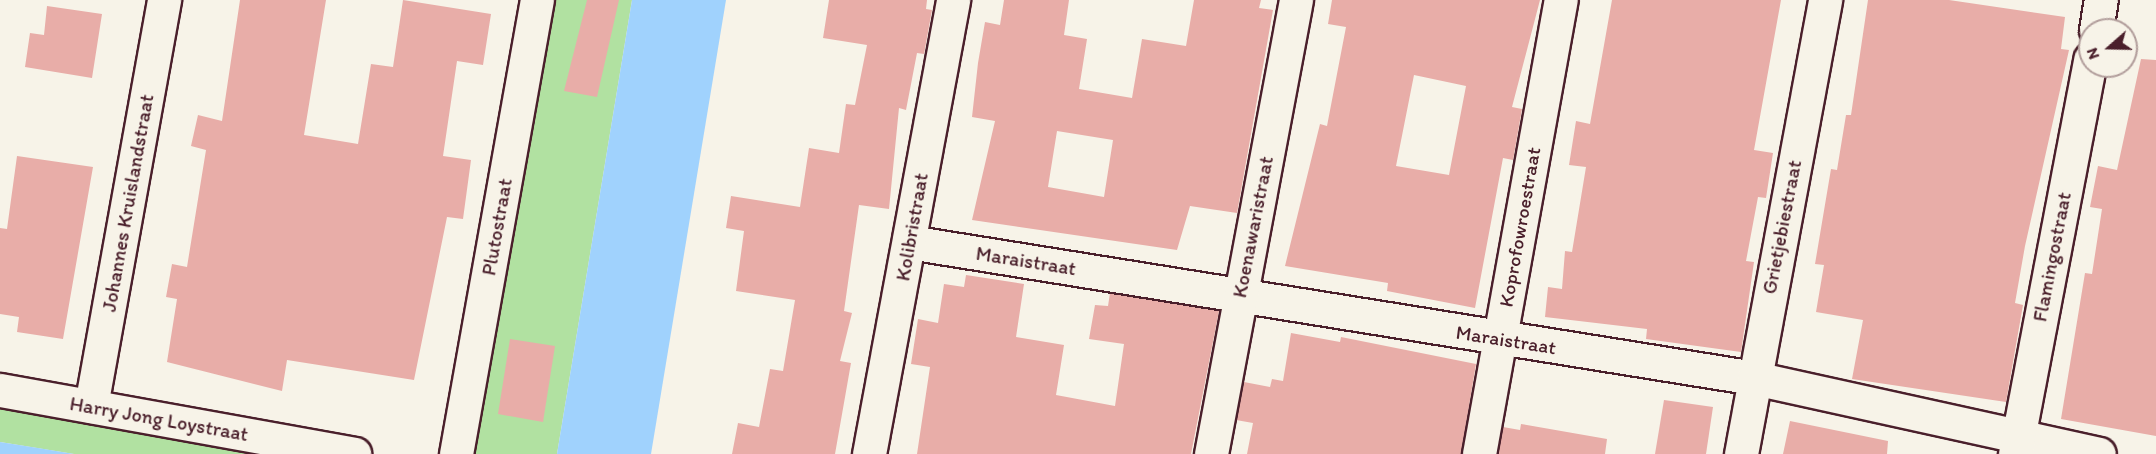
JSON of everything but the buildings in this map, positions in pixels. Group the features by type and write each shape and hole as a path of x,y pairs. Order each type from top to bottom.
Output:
{"street":[{"name":"Johannes Kruislandstraat","path":"91,406 164,0"},
{"name":"Plutostraat","path":"456,454 537,0"},
{"name":"Kolibristraat","path":"869,454 952,0"},
{"name":"Koenawaristraat","path":"1211,454 1296,0"},
{"name":"Koprofowroestraat","path":"1479,454 1561,0"},
{"name":"Grietjebiestraat","path":"1741,454 1825,0"},
{"path":"2098,18 2101,0"},
{"name":"Flamingostraat","path":"2016,446 2086,78"},
{"name":"Maraistraat","path":"909,242 1500,339 1754,378 2016,446 2099,454"},
{"name":"Harry Jong Loystraat","path":"0,390 354,454"}],"green space":[{"path":"556,0 632,0 557,454 473,454"},
{"path":"0,407 267,454 74,454 0,442"}],"water":[{"path":"632,0 726,0 651,454 557,454"},
{"path":"0,442 38,448 74,454 0,454"}]}
